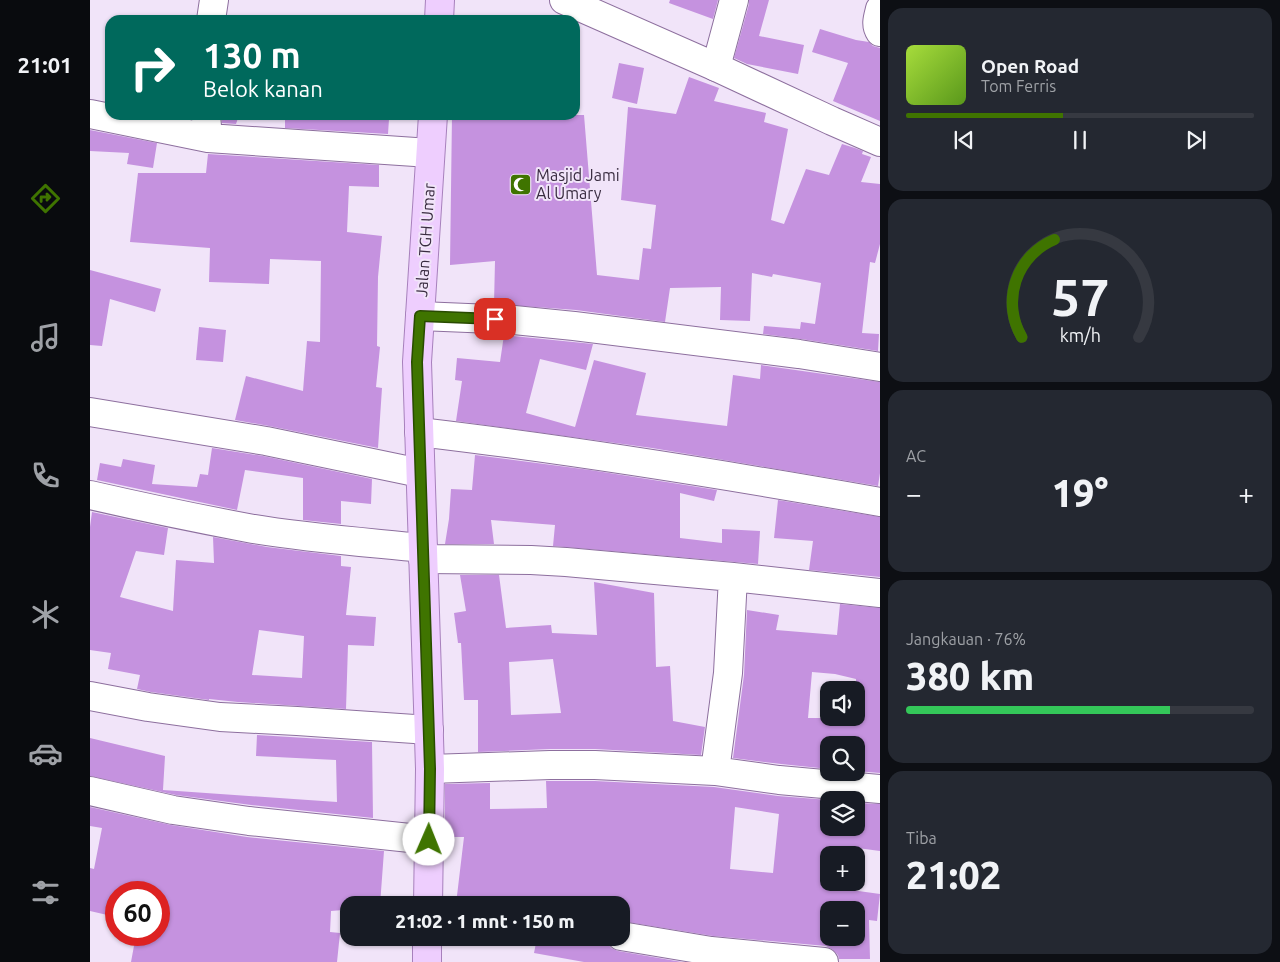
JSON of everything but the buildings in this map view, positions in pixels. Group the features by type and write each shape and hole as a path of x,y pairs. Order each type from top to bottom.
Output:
{"main road":[{"path":"439,15 440,0"},
{"name":"Jalan TGH Umar","path":"428,896 430,769 417,362 433,120"},
{"path":"427,946 427,962"}],"street":[{"path":"212,15 214,0"},
{"path":"564,0 832,121 880,139"},
{"path":"716,67 734,0"},
{"path":"880,9 877,21 880,32"},
{"path":"90,114 105,116"},
{"path":"144,120 430,153"},
{"path":"420,316 514,320 566,325 799,354 880,367"},
{"path":"90,412 266,441 420,474"},
{"path":"419,432 573,452 737,477 880,502"},
{"path":"90,495 249,528 423,554 530,560 733,577 880,593"},
{"path":"715,771 728,673 733,577"},
{"path":"90,696 148,708 220,717 429,730"},
{"path":"430,769 595,764 715,771 779,780 880,789"},
{"path":"90,791 192,813 248,821 429,840"},
{"path":"630,937 711,950 824,962"}],"place":[{"name":"Masjid Jami Al Umary","path":"520,184"}],"route":[{"path":"429,840 430,769 417,362 420,316 495,319"}]}
